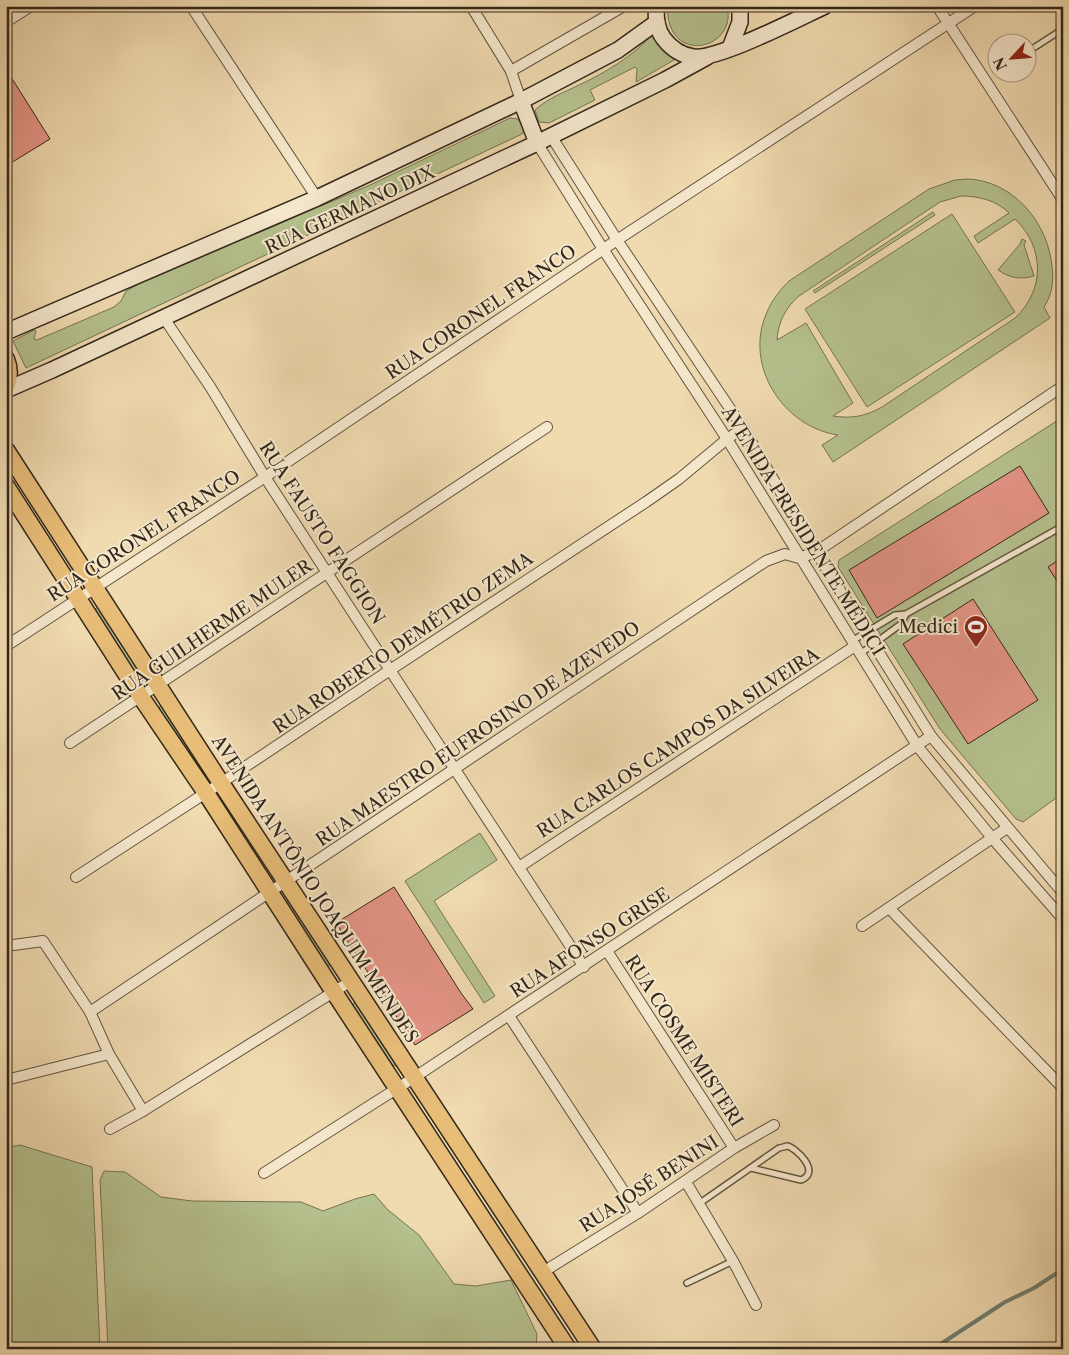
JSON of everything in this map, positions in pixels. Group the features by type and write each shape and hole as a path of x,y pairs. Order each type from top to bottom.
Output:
{"main road":[{"path":"657,6 657,22 661,35 670,46 681,54 707,57"},
{"path":"730,48 740,22 740,6"},
{"name":"RUA GERMANO DIX","path":"6,389 164,318 552,136 707,57 825,6"},
{"name":"RUA GERMANO DIX","path":"6,332 317,198 521,101 618,50 657,22"},
{"path":"521,101 537,143"},
{"path":"6,359 10,371 6,389"},
{"name":"AVENIDA ANTÔNIO JOAQUIM MENDES","path":"6,450 221,783 592,1349"},
{"path":"6,486 141,697 206,793 565,1348"}],"street":[{"path":"6,22 30,6"},
{"path":"191,6 317,198"},
{"path":"471,6 511,71 521,101"},
{"path":"511,71 624,6"},
{"path":"937,6 1063,200"},
{"name":"RUA CORONEL FRANCO","path":"6,646 265,476 603,249 975,6"},
{"name":"AVENIDA PRESIDENTE MÉDICI","path":"552,136 683,340 743,428 816,552 931,736 1063,893"},
{"name":"AVENIDA PRESIDENTE MÉDICI","path":"537,143 603,249 727,439 918,747 993,839 1063,919"},
{"name":"RUA FAUSTO FAGGION","path":"164,318 211,388 265,476 390,670 584,967"},
{"path":"668,350 683,340"},
{"name":"RUA MAESTRO EUFROSINO DE AZEVEDO","path":"90,1012 766,561 785,554 800,558 816,552 1063,386"},
{"name":"RUA GUILHERME MULER","path":"70,743 547,427"},
{"name":"RUA ROBERTO DEMÉTRIO ZEMA","path":"76,877 646,502 743,428"},
{"name":"RUA CARLOS CAMPOS DA SILVEIRA","path":"519,867 856,647"},
{"name":"RUA AFONSO GRISE","path":"264,1173 415,1078 918,747 931,736"},
{"path":"952,789 966,779"},
{"path":"862,926 1007,828"},
{"path":"890,908 1063,1088"},
{"path":"6,946 43,940 90,1012 109,1054 143,1111"},
{"name":"RUA COSME MISTERI","path":"607,951 734,1148"},
{"path":"110,1129 143,1111 351,981"},
{"path":"509,1016 638,1213"},
{"path":"6,1080 109,1054"},
{"name":"RUA JOSÉ BENINI","path":"543,1272 686,1182 734,1148 774,1125"},
{"path":"686,1182 700,1203 756,1304"}],"lane":[{"path":"1036,46 1063,29"},
{"path":"856,647 866,632 895,615 906,614 1063,526"},
{"path":"856,647 873,644 901,624 906,614"},
{"path":"700,1203 779,1148 787,1146 794,1149 810,1167 810,1174 802,1180 751,1168"},
{"path":"688,1283 733,1261"}],"green space":[{"path":"669,6 727,6 728,20 724,31 717,39 707,44 696,46 685,43 676,36 670,25 668,16"},
{"path":"652,35 674,60 636,82 637,69 635,67 590,90 595,100 549,123 539,122 535,110 540,106 609,69 636,50"},
{"path":"510,118 518,119 524,129 522,134 26,368 13,341 34,330 36,331 34,339 37,340 114,307 121,301 126,291 139,284 370,185"},
{"path":"955,180 984,181 998,187 1011,194 1033,216 1041,229 1051,259 1052,284 1050,296 1044,307 1050,318 833,462 822,445 838,435 818,430 800,420 785,407 773,390 764,372 760,352 761,332 767,312 776,295 789,281 929,189","holes":["967,196 993,202 1009,213 974,236 978,243 1015,219 1025,230 1032,243 1038,269 1032,295 1025,307 1015,318 882,407 859,416 833,416 853,403 806,323 777,340 781,321 790,305 799,296 940,202"]},
{"path":"933,212 935,215 815,293 813,291"},
{"path":"952,214 1015,312 867,407 805,309"},
{"path":"1022,239 1026,241 1024,245 1034,276 1015,278 998,270"},
{"name":"Medici","path":"1063,417 1063,793 1023,822 1016,819 940,729 838,567 839,560"},
{"path":"98,607 146,678 144,681 139,680 94,612"},
{"path":"161,705 164,705 204,768 203,770 200,770 159,711"},
{"path":"226,804 269,867 267,869 262,867 224,806"},
{"path":"480,833 497,860 434,901 495,996 484,1003 405,881"},
{"path":"291,901 331,964 329,966 324,964 286,903"},
{"path":"358,1002 397,1066 392,1065 354,1007 353,1004"},
{"path":"20,1145 92,1167 100,1349 6,1349 6,1148"},
{"path":"104,1171 125,1172 161,1197 192,1201 301,1202 323,1211 374,1194 388,1210 419,1235 454,1284 476,1286 511,1280 537,1334 536,1349 108,1349 100,1180"}],"building":[{"path":"6,69 50,139 6,166"},
{"path":"1020,466 1049,513 877,618 849,570"},
{"path":"1063,557 1063,590 1048,567"},
{"path":"973,599 1038,700 968,744 903,644"},
{"path":"394,887 473,1009 415,1045 336,923"}],"waterway":[{"path":"933,1349 1005,1302 1034,1288 1063,1269"}],"place":[{"name":"Medici","path":"976,648"}]}
